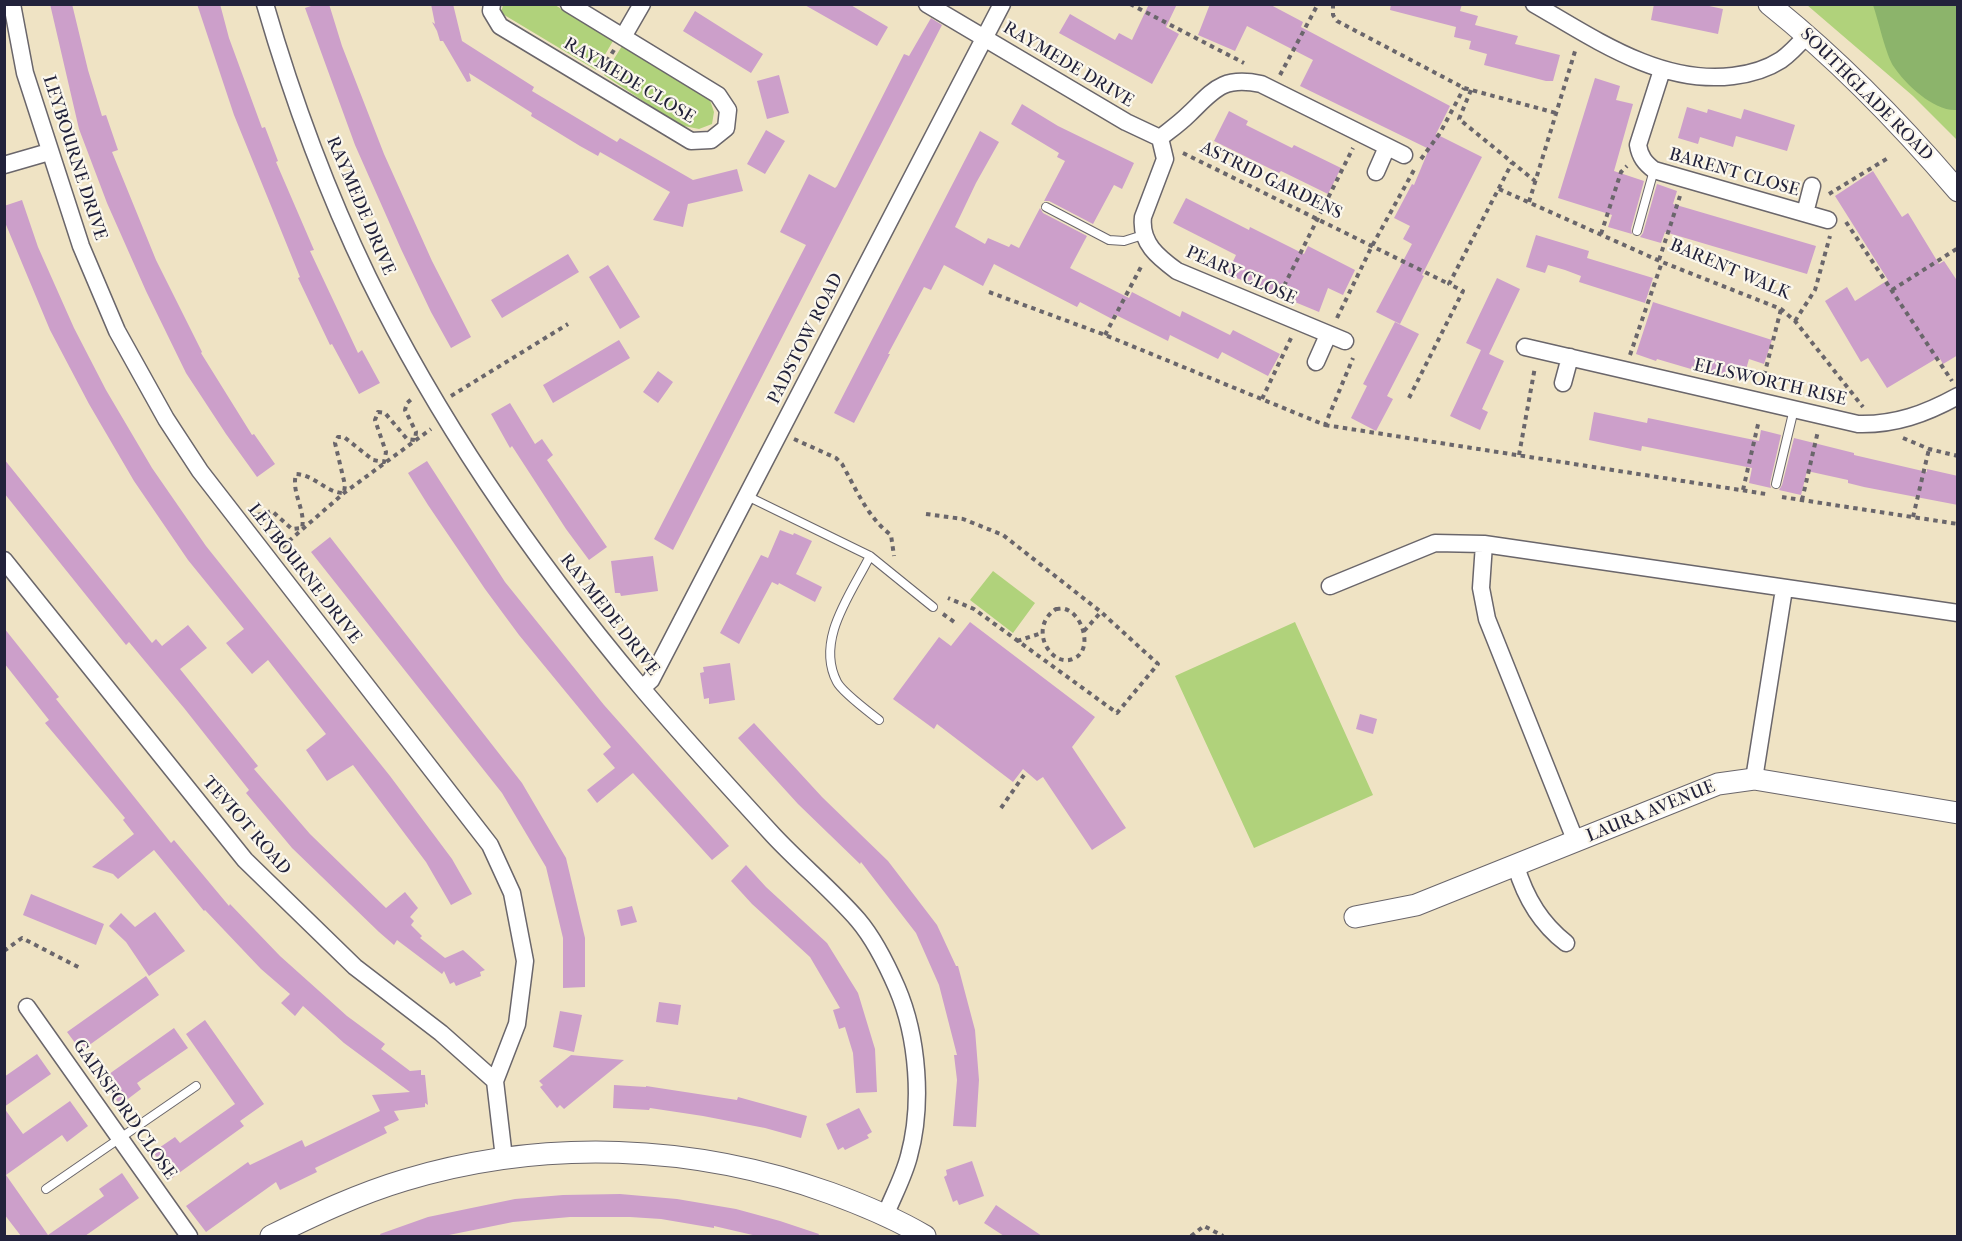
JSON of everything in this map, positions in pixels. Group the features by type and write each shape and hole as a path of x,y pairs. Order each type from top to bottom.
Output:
{"street":[{"name":"LEYBOURNE DRIVE","path":"12,4 25,73 81,246 117,331 166,419 200,471 241,525 490,845 512,893 525,961 517,1024 495,1081 504,1158"},
{"name":"RAYMEDE DRIVE","path":"265,4 283,66 332,195 368,276 428,388 501,504 573,604 642,688 775,837 860,922 887,966 899,992 910,1027 916,1064 917,1107 909,1156 885,1216"},
{"name":"RAYMEDE CLOSE","path":"492,4 491,11 500,26 691,141 711,140 726,128 728,110 718,95 570,4"},
{"name":"RAYMEDE CLOSE","path":"622,37 642,4"},
{"name":"RAYMEDE DRIVE","path":"927,4 1126,122 1160,138"},
{"name":"PADSTOW ROAD","path":"642,688 651,681 1002,4"},
{"path":"1534,4 1615,51 1662,70 1693,75 1723,77 1751,74 1779,61 1807,35"},
{"name":"SOUTHGLADE ROAD","path":"1769,4 1807,35 1904,129 1958,190"},
{"path":"1640,154 1638,145 1662,70"},
{"path":"1145,239 1143,217 1165,159 1160,138 1176,126 1205,97 1217,88 1233,82 1245,81 1261,84 1404,155"},
{"path":"1376,172 1387,147"},
{"path":"4,165 50,153"},
{"name":"BARENT CLOSE","path":"1640,154 1654,170 1805,213 1833,217"},
{"name":"BARENT CLOSE","path":"1805,213 1812,186"},
{"name":"PEARY CLOSE","path":"1145,239 1155,254 1177,271 1345,342"},
{"path":"1317,362 1328,335"},
{"name":"ELLSWORTH RISE","path":"1532,348 1858,424 1902,420 1922,414 1958,396"},
{"path":"1563,383 1570,357"},
{"path":"1330,586 1435,543 1484,544 1958,613"},
{"path":"1484,544 1481,588 1487,619 1576,842"},
{"name":"TEVIOT ROAD","path":"4,561 245,860 355,967 441,1033 495,1081"},
{"path":"1754,779 1784,589"},
{"name":"LAURA AVENUE","path":"1356,917 1416,905 1718,784 1754,779 1958,813"},
{"path":"1516,866 1531,904 1543,921 1566,943"},
{"name":"GAINSFORD CLOSE","path":"27,1007 189,1236"},
{"path":"271,1236 314,1215 404,1180 446,1169 504,1158 607,1152 660,1154 706,1160 795,1180 885,1216 925,1236"}],"lane":[{"path":"1637,231 1654,170"},
{"path":"1046,207 1109,240 1145,239"},
{"path":"1776,484 1794,409"},
{"path":"747,496 870,556 933,607"},
{"path":"870,556 833,628 828,658 837,684 879,720"},
{"path":"46,1189 196,1086"}],"path":[{"path":"1130,4 1254,68"},
{"path":"1279,76 1318,4"},
{"path":"1333,4 1333,15 1337,21 1464,88 1556,113"},
{"path":"594,82 622,37"},
{"path":"1529,202 1578,42"},
{"path":"1340,311 1372,246 1418,163 1440,133 1464,88"},
{"path":"1471,90 1459,119 1535,182"},
{"path":"1272,311 1360,134"},
{"name":"ASTRID GARDENS","path":"1160,138 1176,150 1449,284"},
{"path":"1601,234 1621,172 1640,154"},
{"path":"1888,158 1827,195 1833,217 1892,290 1958,390"},
{"path":"1409,398 1463,291 1449,284 1512,163"},
{"path":"1632,350 1686,179"},
{"name":"BARENT WALK","path":"1499,189 1660,261 1781,309 1795,321 1876,424"},
{"path":"1795,321 1815,290 1833,217"},
{"path":"1105,335 1144,261 1145,239"},
{"path":"1892,290 1958,248"},
{"path":"989,292 1105,335 1325,425 1958,524"},
{"path":"1762,380 1781,309"},
{"path":"1262,399 1299,322"},
{"path":"450,397 568,324"},
{"path":"1519,455 1532,348"},
{"path":"1325,425 1353,357"},
{"path":"415,440 416,432 405,410 406,402 417,395"},
{"path":"1743,490 1763,402"},
{"path":"384,462 386,452 375,420 378,412 385,413 407,439 415,440"},
{"path":"1803,500 1821,415"},
{"path":"1876,424 1929,449 1958,456"},
{"path":"269,560 302,528 344,493 436,426"},
{"path":"780,433 836,458 842,464 868,510 882,528 891,535 893,555 898,560"},
{"path":"344,493 345,485 334,443 338,437 344,437 373,460 384,462"},
{"path":"1913,517 1929,449"},
{"path":"302,528 304,520 294,483 296,474 306,475 335,493 344,493"},
{"path":"241,525 255,516 272,511 292,529 302,528"},
{"path":"926,514 963,519 1003,535 1101,612 1158,664 1117,713 974,609 939,592"},
{"path":"942,613 948,598"},
{"path":"1056,609 1066,609 1075,615 1084,631 1083,648 1072,660 1063,660 1048,650 1042,633 1043,622 1048,614 1056,609"},
{"path":"1084,631 1101,612"},
{"path":"1017,640 1042,633"},
{"path":"1057,669 1063,660"},
{"path":"1001,808 1024,776"},
{"path":"4,951 22,938 80,968"},
{"path":"1191,1236 1204,1226 1223,1236"}],"green space":[{"path":"503,5 555,5 613,41 596,70 501,13"},
{"path":"1807,5 1957,5 1957,140 1913,96"},
{"path":"1873,5 1957,5 1957,110 1940,107 1931,102 1913,89 1899,74 1888,55"},
{"path":"622,46 710,100 714,112 712,124 699,129 679,125 604,75"},
{"path":"993,571 1035,603 1013,633 970,600"},
{"path":"1295,622 1373,795 1254,848 1175,676"}],"building":[{"path":"50,4 72,4 102,116 106,115 118,150 112,152 156,260 201,353 252,435 254,434 275,464 257,477 186,373 107,203 79,129"},
{"path":"197,4 220,4 229,38 262,128 265,127 278,161 276,162 314,250 310,251 358,353 362,350 380,383 359,394 332,344 330,345 298,278 300,277 234,115"},
{"path":"317,4 329,4 342,46 384,154 432,261 471,337 451,348 401,249 355,145 305,8"},
{"path":"431,4 453,4 462,41 534,87 532,91 617,142 620,138 693,180 737,169 743,191 688,204 683,227 653,220 670,192 600,152 598,156 580,146 531,116 532,113 469,73 471,81 467,82 443,41 440,41 432,22 435,24"},
{"path":"803,4 849,4 888,27 877,46"},
{"path":"1149,4 1177,4 1166,27 1179,34 1152,84 1059,33 1070,14 1115,40 1119,33 1132,40"},
{"path":"1210,4 1269,4 1303,22 1301,27 1450,106 1436,134 1482,157 1422,275 1424,276 1400,324 1376,312 1412,244 1403,239 1410,226 1394,218 1412,184 1414,185 1429,149 1300,86 1313,60 1247,26 1235,51 1198,35"},
{"path":"1391,4 1462,4 1460,11 1478,16 1475,25 1518,36 1515,44 1560,55 1553,81 1484,65 1487,54 1469,49 1471,41 1454,37 1456,27 1390,10"},
{"path":"1654,4 1700,4 1723,9 1718,34 1651,20"},
{"path":"695,11 763,54 751,73 683,31"},
{"path":"931,18 942,25 673,550 654,539 806,245 780,232 809,174 835,188 837,186 904,54 909,56"},
{"path":"779,75 789,113 767,119 757,81"},
{"path":"1595,78 1620,86 1616,100 1633,104 1614,171 1644,181 1631,229 1632,234 1608,227 1612,215 1558,198"},
{"path":"1022,104 1058,126 1134,163 1122,189 1114,185 1093,224 1049,201 1044,201 1065,161 1057,157 1059,153 1011,124"},
{"path":"1687,107 1707,113 1708,109 1741,119 1744,109 1795,125 1787,151 1736,136 1733,147 1700,137 1698,144 1678,138"},
{"path":"1229,111 1248,121 1246,125 1292,148 1294,145 1341,168 1328,194 1214,141"},
{"path":"766,130 785,141 765,174 747,164"},
{"path":"980,131 999,142 955,227 985,244 988,238 1009,247 1011,244 1019,248 1040,208 1043,213 1087,236 1070,268 1129,298 1132,292 1180,317 1182,311 1230,335 1233,330 1280,354 1268,376 1222,352 1218,359 1170,335 1168,341 1114,314 1112,319 1080,302 1077,307 994,264 983,286 944,265 931,290 924,287 854,423 834,413"},
{"path":"1873,171 1902,217 1908,213 1939,264 1944,261 1958,282 1958,355 1943,364 1939,357 1887,388 1868,358 1861,362 1825,301 1847,287 1855,301 1888,280 1835,196"},
{"path":"1657,184 1677,191 1673,204 1816,246 1807,274 1665,232 1661,243 1640,237"},
{"path":"1186,198 1249,230 1250,227 1304,254 1308,246 1355,270 1343,295 1328,288 1319,312 1227,274 1236,255 1173,223"},
{"path":"22,200 38,247 74,328 106,390 152,468 206,546 390,776 452,859 472,894 451,905 426,862 353,765 327,781 306,750 326,734 268,660 252,674 226,643 244,629 188,560 134,481 89,404 50,330 4,220 4,206"},
{"path":"1536,235 1589,251 1587,258 1653,278 1645,303 1579,282 1581,276 1565,270 1548,265 1545,273 1526,267"},
{"path":"568,254 579,272 502,318 491,300"},
{"path":"608,265 640,317 620,329 589,277"},
{"path":"1497,278 1520,289 1489,354 1504,361 1482,409 1488,412 1480,430 1450,416 1481,350 1466,343"},
{"path":"1653,302 1772,340 1764,364 1749,359 1743,380 1692,366 1691,369 1657,359 1656,361 1636,354"},
{"path":"1395,322 1419,334 1387,396 1393,399 1376,431 1351,418 1367,386 1363,384"},
{"path":"619,340 630,358 553,403 543,385"},
{"path":"658,371 673,382 658,403 643,392"},
{"path":"510,403 535,444 542,439 553,455 547,460 607,547 589,560 512,446 510,448 491,414"},
{"path":"1594,412 1647,423 1648,418 1759,441 1761,430 1781,435 1770,483 1771,488 1749,483 1752,468 1642,446 1641,451 1589,440"},
{"path":"1794,438 1927,472 1927,469 1958,476 1958,505 1864,487 1848,483 1848,480 1807,471 1801,495 1779,490"},
{"path":"4,459 152,643 156,639 162,646 188,625 207,648 180,669 258,766 254,769 310,834 386,908 405,892 418,908 410,917 414,921 411,925 422,936 420,938 445,958 463,950 485,970 480,972 481,976 456,986 454,982 450,984 444,971 442,974 397,940 394,945 292,848 246,793 249,790 184,708 129,642 126,645 4,493"},
{"path":"427,461 505,582 604,705 729,846 712,860 633,773 597,803 587,790 615,768 603,754 611,747 519,635 428,505 408,473"},
{"path":"780,530 812,541 796,574 822,587 815,602 779,583 778,585 772,582 739,644 720,633 761,555 768,558"},
{"path":"330,537 522,783 566,858 585,938 585,987 563,988 563,938 546,867 502,793 311,552"},
{"path":"653,556 658,591 621,596 620,593 615,593 611,561"},
{"path":"970,622 1095,717 1072,747 1126,828 1092,850 1043,777 1037,781 1023,769 1013,782 937,724 934,729 893,699 939,637 951,646"},
{"path":"4,628 59,697 56,699 171,843 174,840 229,906 230,904 280,956 347,1016 385,1044 381,1049 410,1071 421,1070 421,1075 425,1075 428,1105 425,1103 425,1107 394,1111 399,1120 384,1127 387,1133 315,1168 317,1172 280,1190 276,1182 206,1232 186,1206 248,1162 250,1165 302,1140 305,1147 380,1111 372,1095 410,1092 344,1043 303,1006 295,1016 281,1003 290,994 261,969 204,911 154,850 118,879 113,874 92,867 134,834 123,820 125,818 45,723 49,720 4,663"},
{"path":"730,663 735,700 709,704 709,698 704,699 700,673 704,672 703,667"},
{"path":"1360,714 1377,719 1373,734 1356,729"},
{"path":"754,723 822,797 888,861 937,925 958,966 975,1030 979,1080 976,1127 953,1126 957,1080 954,1055 957,1055 939,985 916,933 861,862 860,864 798,804 738,738"},
{"path":"746,865 766,887 827,943 858,993 875,1049 877,1092 856,1093 853,1053 845,1027 839,1029 833,1010 840,1008 810,957 752,904 731,881"},
{"path":"31,894 104,924 96,945 23,915"},
{"path":"632,906 637,922 621,926 617,910"},
{"path":"155,912 185,951 149,976 126,942 109,926 121,913 135,927"},
{"path":"146,976 159,995 81,1051 67,1032"},
{"path":"659,1002 681,1005 678,1025 656,1022"},
{"path":"560,1011 582,1015 574,1052 553,1047"},
{"path":"205,1020 264,1104 240,1121 244,1126 172,1178 153,1152 175,1137 180,1143 235,1104 186,1034"},
{"path":"174,1028 188,1048 137,1083 141,1089 120,1105 102,1079"},
{"path":"37,1054 51,1074 4,1107 4,1077"},
{"path":"571,1055 624,1060 564,1109 560,1105 557,1108 540,1087 543,1085 539,1081"},
{"path":"614,1085 646,1086 737,1100 738,1097 807,1116 801,1138 765,1128 703,1116 650,1108 649,1110 613,1108"},
{"path":"70,1101 88,1126 67,1142 62,1135 6,1175 48,1235 104,1196 99,1189 122,1173 139,1198 85,1236 21,1236 4,1214 4,1108 23,1134"},
{"path":"859,1108 872,1132 867,1135 869,1138 845,1150 843,1147 838,1150 826,1124"},
{"path":"972,1161 984,1196 959,1205 957,1200 953,1202 944,1177 947,1175 946,1170"},
{"path":"620,1194 677,1199 736,1209 819,1234 818,1236 757,1236 714,1226 714,1228 661,1219 570,1217 513,1222 444,1236 381,1236 380,1234 428,1217 515,1199"},
{"path":"996,1205 1042,1236 1004,1236 984,1223"}]}
